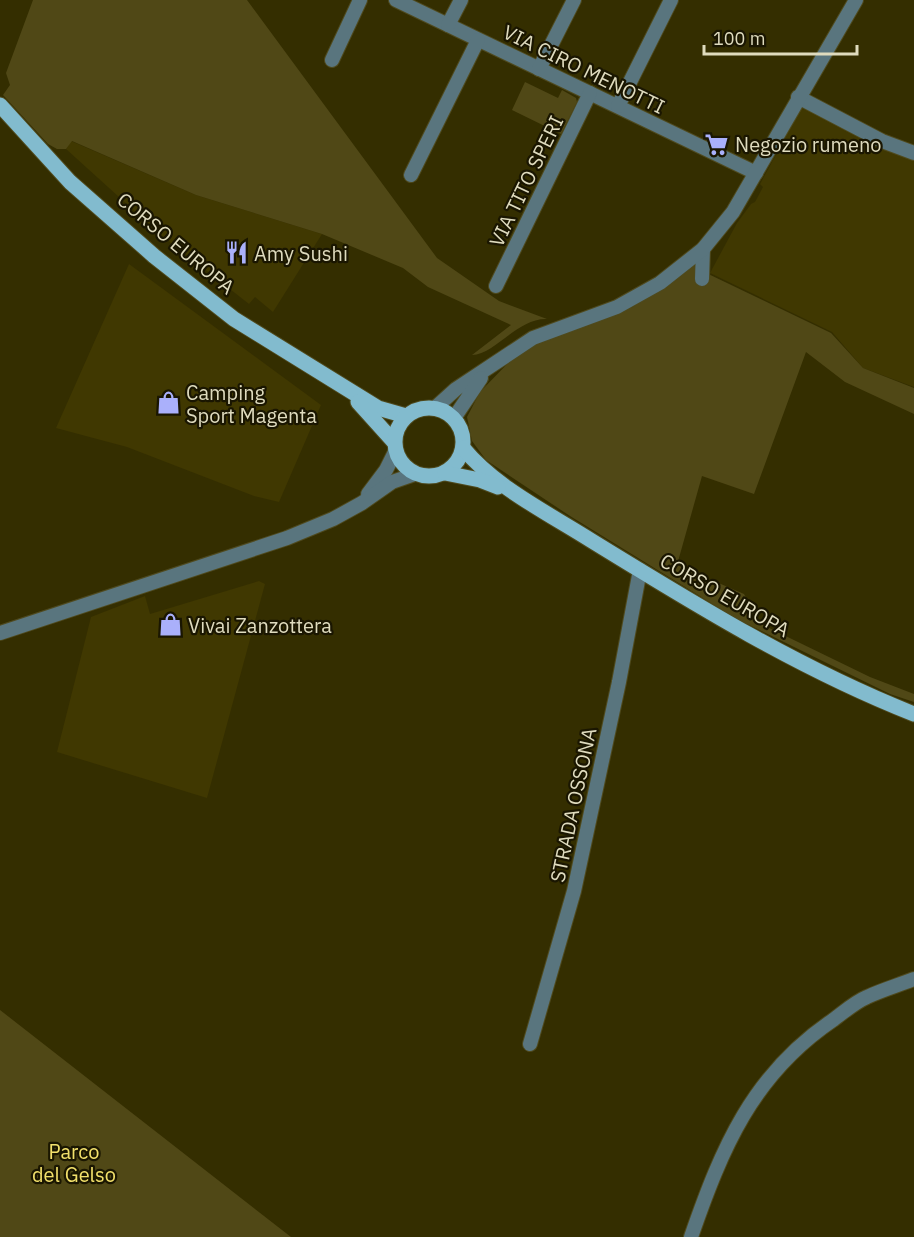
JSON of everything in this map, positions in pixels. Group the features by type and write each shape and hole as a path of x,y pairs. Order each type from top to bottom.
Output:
{"main road":[{"name":"CORSO EUROPA","path":"0,105 70,182 154,256 234,319 378,408 406,416"},
{"name":"CORSO EUROPA","path":"345,389 395,447"},
{"path":"435,408 454,418 463,437 463,448 460,458 445,473 425,477 406,468 395,447 399,423 406,416 415,410 435,408"},
{"name":"CORSO EUROPA","path":"463,448 478,466 523,498 735,628 824,675 914,714"},
{"name":"CORSO EUROPA","path":"445,473 480,480 523,498"}],"street":[{"path":"332,60 360,0"},
{"name":"VIA CIRO MENOTTI","path":"396,0 756,173"},
{"path":"448,25 461,0"},
{"path":"539,69 574,0"},
{"path":"618,106 670,0"},
{"path":"435,408 456,389 485,372 533,338 617,307 682,267 703,249 733,212 856,0"},
{"path":"411,175 478,40"},
{"name":"VIA TITO SPERI","path":"496,286 590,93"},
{"path":"798,97 882,141 914,153"},
{"path":"702,279 703,249"},
{"path":"454,418 465,398 485,372"},
{"path":"362,503 386,470 395,447"},
{"path":"0,633 287,538 333,519 362,503 392,482 415,474"},
{"name":"STRADA OSSONA","path":"530,1044 574,891 619,682 640,570"},
{"path":"691,1237 730,1137 755,1096 782,1062 820,1029 866,997 914,979"}],"shaded area":[{"path":"803,105 914,158 914,387 863,368 832,332 710,273 737,223 755,202 763,187 760,184"},
{"path":"71,141 196,195 322,234 273,312 255,297 249,304 161,235 66,149"},
{"path":"129,264 321,405 279,502 254,496 127,447 56,428"},
{"name":"Vivai Zanzottera","path":"259,581 265,584 207,798 57,752 91,617 145,596 150,614"}],"green space":[{"path":"33,0 247,0 437,258 499,301 547,319 526,324 489,349 472,355 511,325 428,287 403,268 322,234 196,195 72,141 66,149 57,149 48,144 3,95 10,85 6,73"},
{"path":"525,82 558,98 562,90 576,98 577,102 561,134 512,110"},
{"path":"694,264 700,270 831,333 863,368 914,388 914,414 845,382 806,352 754,494 702,476 677,565 744,594 759,623 870,677 914,694 914,702 890,694 737,619 570,516 486,460 472,441 467,417 480,392 512,359 536,343 633,307"},
{"name":"Parco del Gelso","path":"0,1010 291,1237 0,1237"}],"place":[{"name":"Negozio rumeno","path":"717,144"},
{"name":"Amy Sushi","path":"236,253"},
{"name":"Camping Sport Magenta","path":"168,403"},
{"name":"Vivai Zanzottera","path":"170,625"}]}
